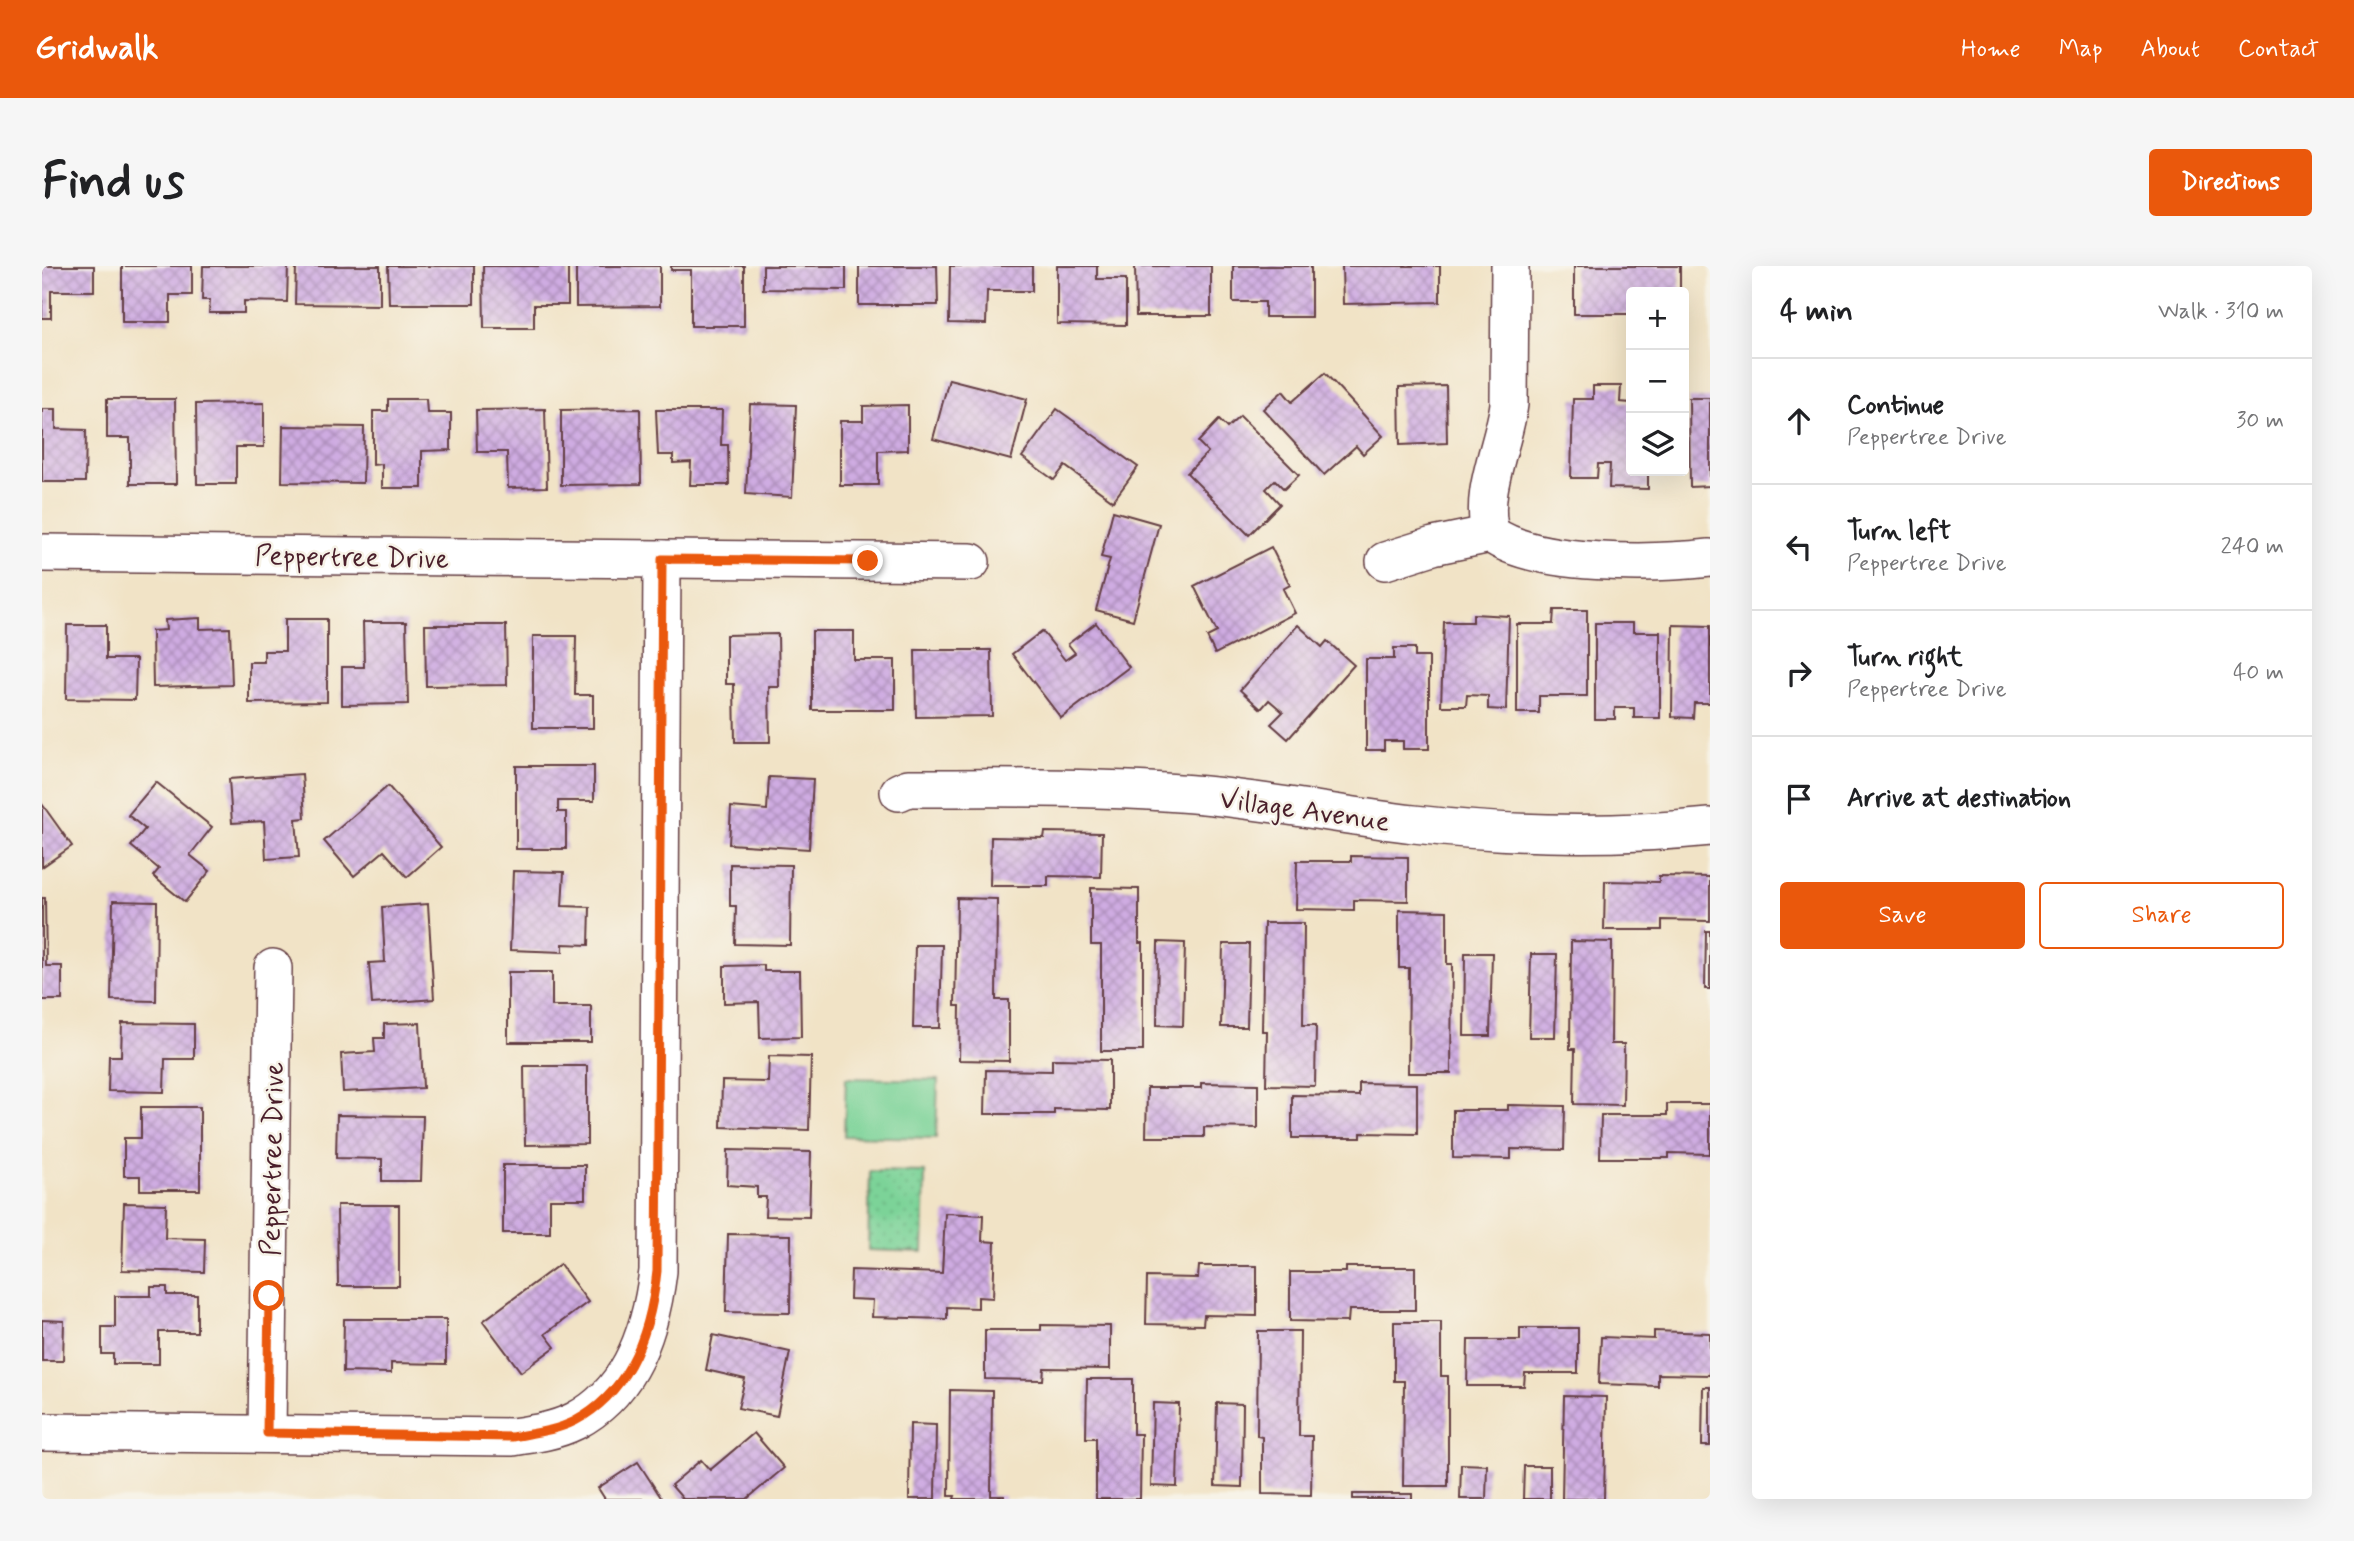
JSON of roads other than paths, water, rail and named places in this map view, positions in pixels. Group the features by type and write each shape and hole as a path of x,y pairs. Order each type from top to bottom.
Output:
{"street":[{"path":"1491,534 1486,506 1509,404 1510,266"},
{"path":"1385,561 1433,546 1491,534 1515,547 1535,552 1599,561 1658,562 1710,558"},
{"name":"Peppertree Drive","path":"42,553 971,562"},
{"path":"42,1432 512,1437 546,1432 574,1422 597,1406 622,1380 639,1352 649,1323 657,1271 662,559"},
{"name":"Village Avenue","path":"900,792 908,788 1111,788 1206,796 1415,824 1518,833 1610,833 1710,827"},
{"name":"Peppertree Drive","path":"267,1433 273,968"}]}
